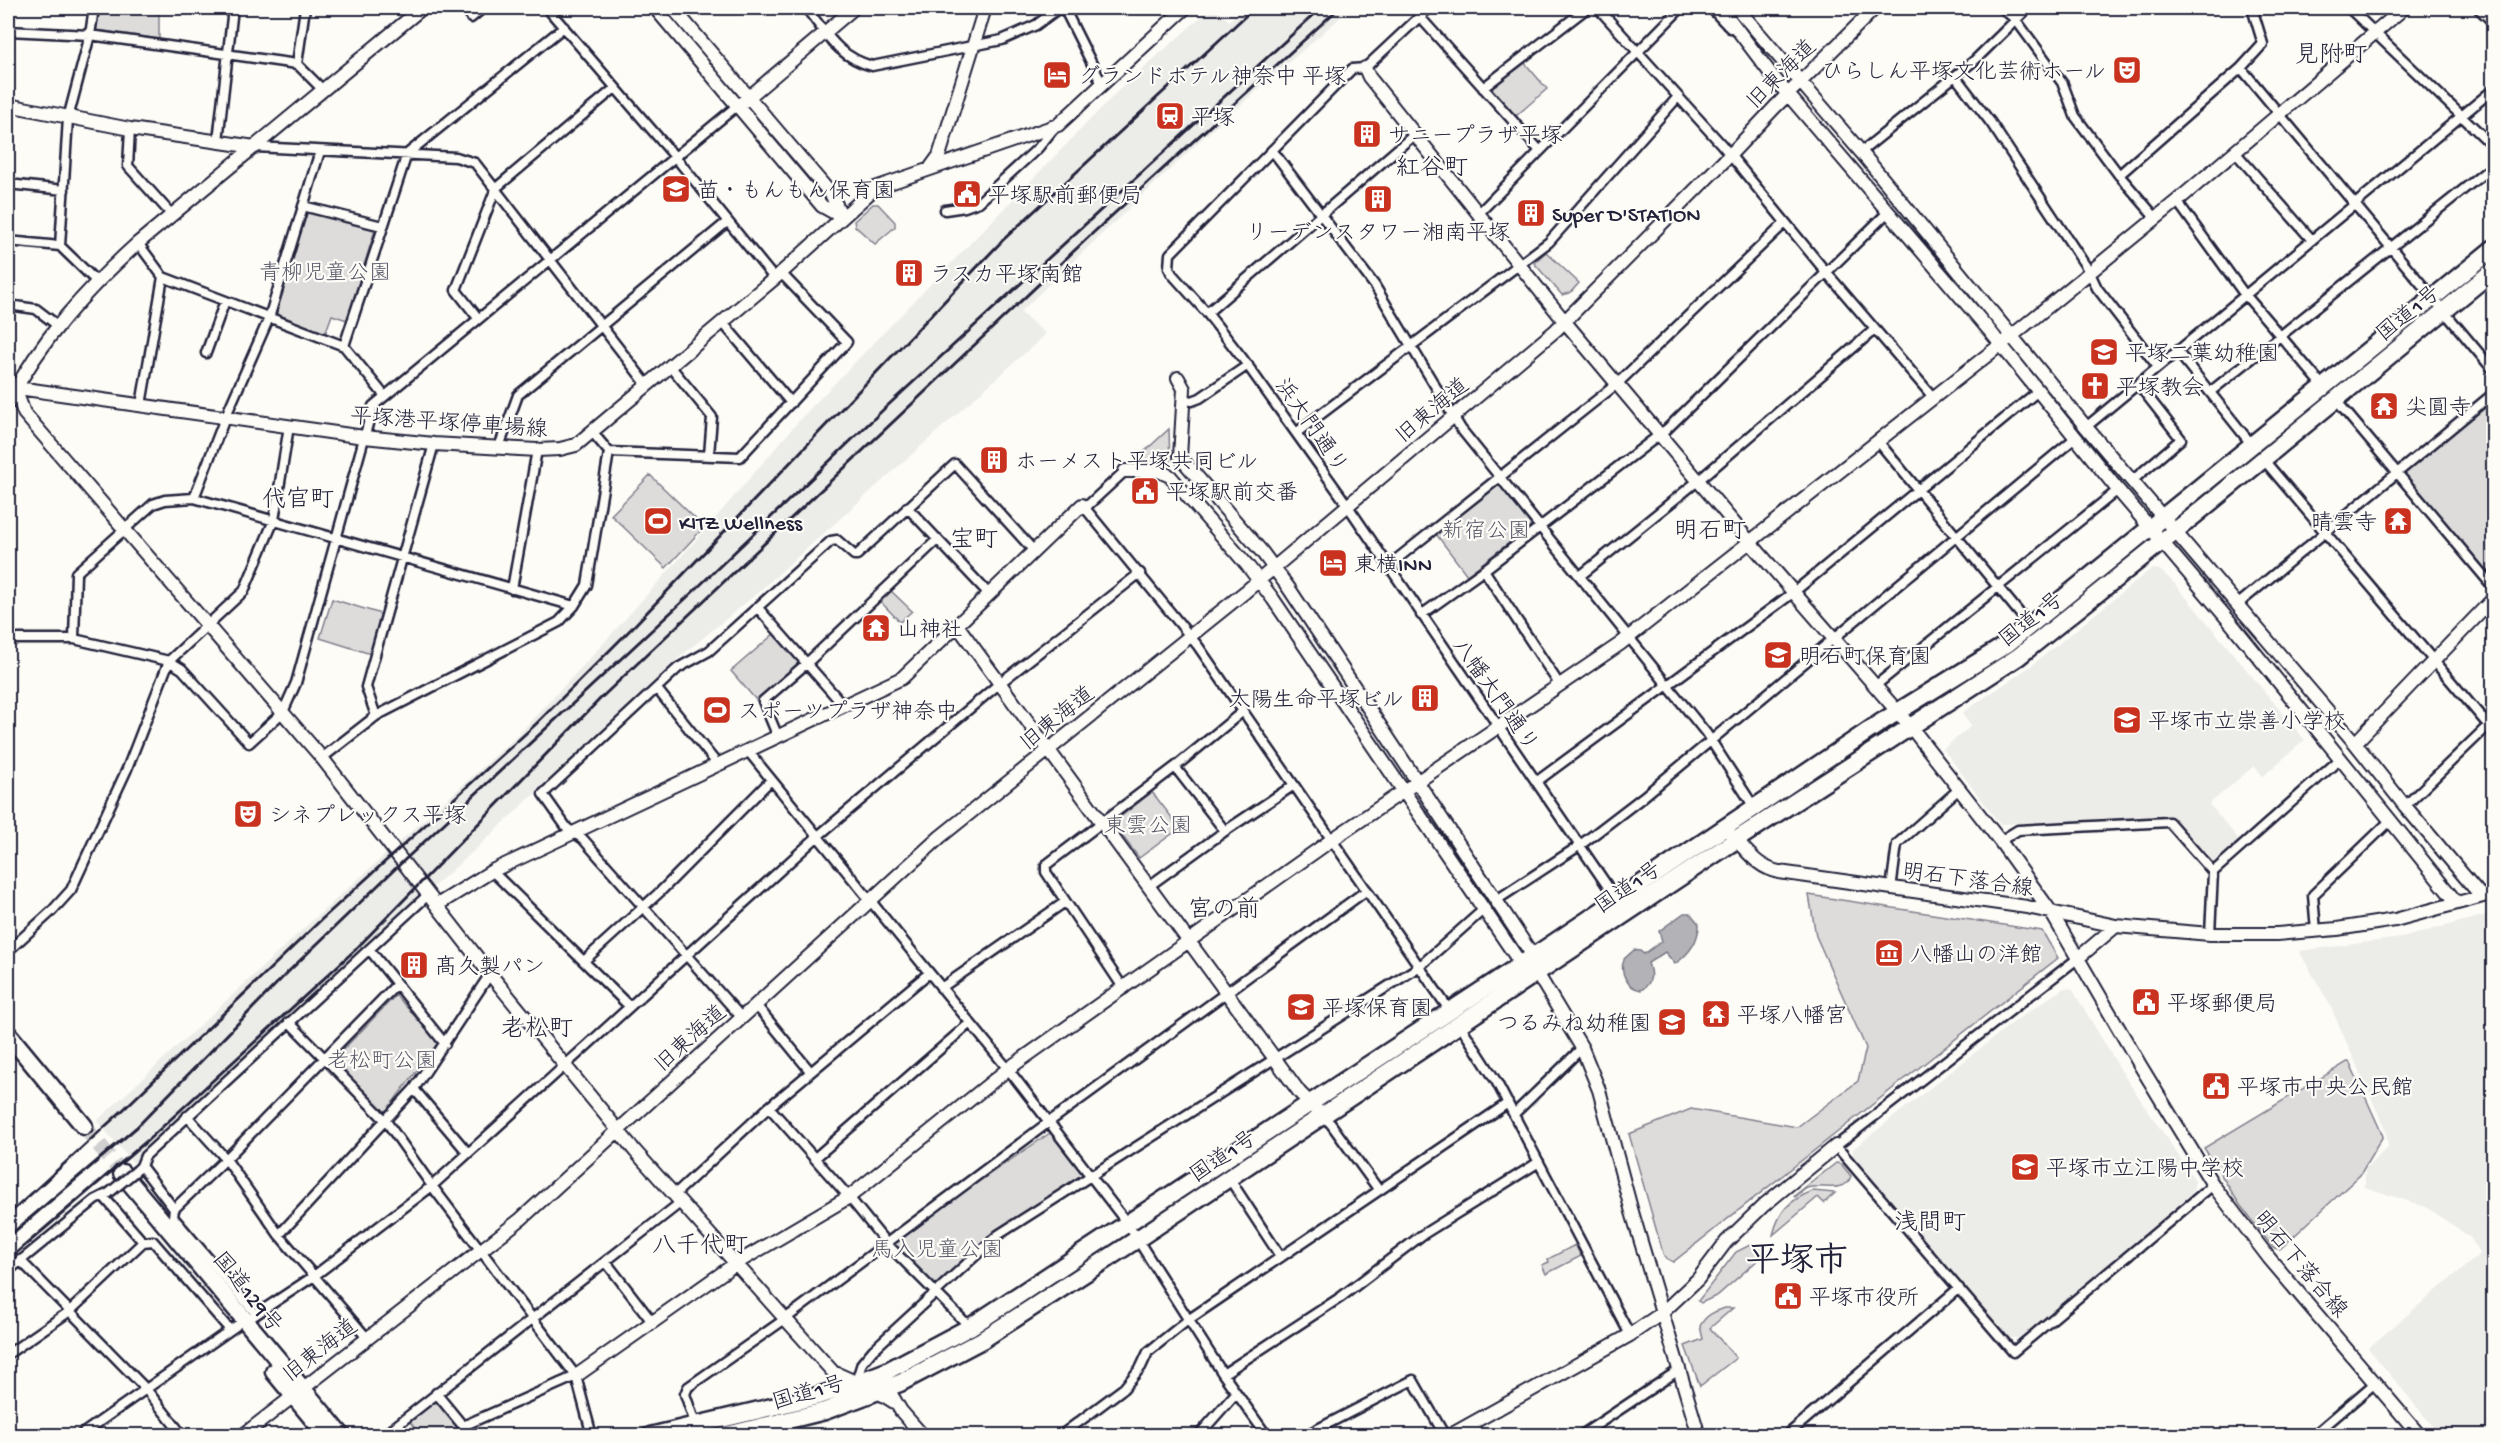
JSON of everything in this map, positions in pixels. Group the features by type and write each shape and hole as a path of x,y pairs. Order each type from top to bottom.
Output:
{"highway":[{"name":"国道1号","path":"2438,305 2493,248"},
{"name":"国道1号","path":"723,1436 788,1428 848,1390 970,1327 1450,1011 1898,711 2007,644 2263,459 2330,393 2438,305 2493,270"},
{"name":"国道1号","path":"2170,524 2252,445 2330,393"},
{"name":"国道1号","path":"650,1436 848,1390 887,1394 981,1340 1136,1240 1736,840 2018,657 2155,535"},
{"path":"1754,807 1760,811 1767,811 1785,799 1804,796"},
{"path":"8,1034 82,1129 8,1048"},
{"name":"国道129号","path":"121,1180 242,1323 298,1393 327,1436"},
{"name":"国道129号","path":"298,1393 342,1436"}],"street":[{"path":"60,246 68,118 90,35 94,8"},
{"path":"218,141 226,54 233,8"},
{"path":"297,64 304,8"},
{"path":"8,403 11,387 57,325 96,281 138,243 421,8"},
{"path":"471,18 483,8"},
{"path":"547,8 676,158 727,222 778,276 847,342 740,457 609,452 593,433"},
{"path":"656,8 831,194 842,217"},
{"path":"674,8 743,101"},
{"path":"806,8 841,52 855,62 872,66 972,47 1019,34 1059,8"},
{"path":"8,639 74,639 169,661 182,669 249,743 284,712 296,683 373,406 550,258 676,158 854,8"},
{"path":"931,167 939,156 985,8"},
{"path":"1064,8 1102,84"},
{"path":"945,210 980,202 1038,148 1058,125 1185,8"},
{"path":"1365,68 1429,8"},
{"path":"1483,88 1587,8"},
{"path":"1598,8 1730,155 1874,330 1933,397"},
{"path":"1479,213 1681,8"},
{"path":"1711,8 1759,59"},
{"path":"1721,8 1788,94 2001,345 2155,535 2231,623 2457,903"},
{"name":"旧東海道","path":"242,1436 521,1220 940,837 1349,507 1565,322 1875,8"},
{"path":"2002,8 2016,20 2063,84 2080,123 2119,175 2156,218"},
{"path":"1861,152 1955,76 2028,8"},
{"path":"2119,175 2241,68 2263,44 2252,8"},
{"path":"2349,8 2493,147"},
{"path":"436,1393 464,1431 576,1376 735,1264 849,1197 1008,1069 1333,839 1629,637 1877,440 2001,345 2280,115 2404,8"},
{"path":"2478,8 2493,23"},
{"path":"1365,68 1369,77 1565,322 1749,541 1898,711 2000,841 2051,912 2116,926 2210,933 2277,934 2395,920 2487,894 2405,806 2355,743 2086,427 2013,335 1741,9"},
{"path":"1419,16 1540,151"},
{"path":"344,346 407,154 564,27"},
{"path":"8,31 90,35 297,64 323,90"},
{"path":"1365,68 1352,69 1272,150 1322,213 1375,286 1412,344 1461,429 1668,684 1710,739 1754,807"},
{"path":"2241,68 2493,371"},
{"path":"1955,76 1991,123 2089,271 2097,288 2158,367"},
{"path":"478,318 456,290 496,188 615,88"},
{"path":"2086,427 2493,89"},
{"path":"1296,432 1549,242 1677,98"},
{"path":"8,105 130,129 255,147 466,159 475,163 496,188 648,386"},
{"name":"平塚港平塚停車場線","path":"11,387 364,437 537,450 560,449 576,445 778,276 875,188 1058,125"},
{"path":"130,129 128,166 172,215"},
{"path":"1207,313 1415,134"},
{"name":"浜大門通り","path":"1272,150 1170,254 1169,268 1248,365 1349,507"},
{"path":"194,498 225,418 269,318 320,151"},
{"path":"2235,152 2312,240"},
{"path":"2210,392 2493,165"},
{"path":"8,184 64,190"},
{"path":"2177,201 2215,258 2245,295 2493,588"},
{"path":"303,206 382,225"},
{"path":"1421,615 1484,570 1660,435 1887,213"},
{"path":"498,447 518,395 727,222"},
{"path":"1388,566 1618,383 1785,223"},
{"path":"8,241 60,246 96,281"},
{"path":"138,243 163,277 344,346 384,395"},
{"path":"141,405 163,277"},
{"path":"206,353 225,301"},
{"path":"8,306 36,309 57,325"},
{"path":"723,323 791,403"},
{"path":"1580,576 1698,480 1874,330"},
{"path":"2177,351 2252,445"},
{"path":"1184,399 1192,401 1200,398 1248,365"},
{"path":"671,367 712,417 709,455"},
{"path":"1178,378 1183,383 1184,399 1180,457 1274,567 1496,901 1527,960"},
{"path":"2133,480 2181,439 2138,384"},
{"path":"11,387 24,413 284,712 490,974 618,1131 677,1199 848,1390 887,1394"},
{"path":"1536,782 1794,592 2038,391"},
{"path":"2237,605 2493,393"},
{"path":"8,951 52,911 71,890 127,769 169,661 244,591 274,520 289,426"},
{"path":"1496,901 1579,846 1643,797 2075,438"},
{"path":"1877,440 2031,626"},
{"path":"376,716 366,687 401,555 434,444"},
{"path":"512,589 537,450"},
{"path":"322,758 376,716 559,622 574,606 587,585 609,452"},
{"path":"2263,459 2434,662 2492,726 2405,806"},
{"path":"742,1018 576,833 567,828 543,794 678,668 709,651 831,541 837,540 856,556 955,464 1034,551"},
{"path":"1085,508 1125,471 1159,471 1170,476 1259,580 1404,790 1483,910 1537,973 1582,1048 1599,1090 1699,1436"},
{"path":"1875,686 2118,490"},
{"path":"74,639 76,573 153,504 165,500 194,498 574,606"},
{"path":"438,905 492,871 902,678 1082,505 1190,636 1333,839 1450,1011"},
{"path":"907,507 989,594"},
{"name":"八幡大門通り","path":"1349,507 1617,900"},
{"path":"778,737 763,701 807,663 937,540"},
{"path":"1484,570 1559,684"},
{"path":"79,1436 314,1276 432,1186 818,836 1000,683 1140,573"},
{"path":"2355,743 2493,598"},
{"path":"758,608 844,706"},
{"path":"957,626 1309,1103 1331,1124 1378,1189"},
{"path":"657,689 718,765"},
{"path":"1124,989 1046,872 1046,865 1175,767 1242,711"},
{"path":"748,751 1008,1069 1127,1223 1223,1374 1267,1436"},
{"path":"2213,872 2340,759"},
{"path":"1175,767 1225,831"},
{"path":"585,960 643,908 771,780"},
{"path":"1149,886 1294,785"},
{"path":"1891,889 1897,844 1959,789"},
{"path":"2316,931 2313,895 2391,820"},
{"path":"2000,841 2018,830 2169,822 2213,872 2210,933"},
{"path":"1656,874 1695,857 1727,837 1732,836 1736,840"},
{"name":"明石下落合線","path":"1736,840 1754,860 1770,870 2051,912 2213,1185 2269,1258 2420,1436"},
{"path":"492,871 585,960 629,1006"},
{"path":"696,1425 685,1394 688,1388 1367,890"},
{"path":"8,1271 121,1180 429,894"},
{"path":"941,988 1065,902"},
{"path":"848,1390 862,1363 873,1350 998,1235 1420,966 1483,910"},
{"path":"1304,1436 1413,1380 1447,1436 1630,1335 1662,1313 1698,1279 1726,1242 1764,1205 2116,926"},
{"path":"369,949 445,1044"},
{"path":"1548,991 1548,975 1557,960"},
{"path":"383,1436 606,1262 677,1199 769,1107 929,972"},
{"path":"279,1235 414,1089 490,974"},
{"path":"242,1323 173,1217 174,1209 397,984"},
{"path":"756,1005 810,1071"},
{"path":"289,1022 386,1120 432,1186 576,1376 592,1436"},
{"path":"815,1158 970,1023"},
{"path":"1460,1025 1508,1103 1630,1335"},
{"path":"1514,1114 1582,1048"},
{"path":"414,1089 468,1153"},
{"path":"1060,1436 1124,1388 1142,1367 1148,1352 1188,1320 1508,1103"},
{"path":"769,1107 849,1197 887,1244 970,1327"},
{"path":"188,1116 226,1159 279,1235 367,1338"},
{"path":"1836,1146 2013,1352 2213,1185"},
{"path":"1223,1374 1341,1297 1422,1235 1539,1162"},
{"path":"1229,1178 1280,1256"},
{"path":"121,1180 174,1209"},
{"path":"121,1180 144,1242"},
{"path":"8,1354 70,1311 144,1242 153,1241 242,1323"},
{"path":"20,1260 146,1389 183,1436"},
{"path":"606,1262 653,1323"},
{"path":"1786,1436 1959,1288"},
{"path":"1580,1436 1679,1370"},
{"path":"886,1371 887,1394 923,1436"},
{"path":"2313,1436 2375,1383"},
{"path":"1198,1436 1236,1393"},
{"path":"1472,1423 1479,1436"},
{"path":"8,1431 10,1436"}],"shaded area":[{"path":"1211,8 1215,8 1229,21 1244,8 1351,8 1204,137 1020,312 1046,334 755,595 675,661 477,848 370,943 133,1163 97,1121 314,919 517,736 706,529 804,415 1118,91"},
{"name":"平塚市立崇善小学校","path":"2151,569 2160,570 2175,584 2305,740 2263,776 2254,766 2209,804 2240,841 2216,863 2211,864 2170,817 2000,824 1943,749 1971,726 1962,713 2031,666"},
{"path":"1684,913 1690,913 1699,924 1692,947 1675,964 1665,952 1648,963 1650,981 1641,990 1636,989 1628,983 1623,974 1624,959 1634,950 1644,954 1662,941 1659,931"},
{"path":"2493,913 2493,1435 2440,1435 2368,1348 2480,1254 2470,1237 2426,1207 2365,1187 2365,1169 2388,1147 2386,1131 2329,1003 2299,951 2401,938"},
{"name":"平塚市立江陽中学校","path":"2064,988 2072,989 2125,1077 2195,1180 2193,1192 2021,1338 2008,1338 1853,1155 1853,1149 2015,1021"}],"green space":[{"path":"100,8 159,8 159,39 96,30"},
{"path":"1524,62 1547,89 1516,116 1491,89"},
{"path":"873,204 878,204 895,222 895,227 875,244 855,226 854,221"},
{"name":"青柳児童公園","path":"306,213 375,230 347,320 332,315 325,334 277,314 276,311"},
{"path":"1546,252 1579,283 1570,293 1562,295 1534,263"},
{"path":"2493,397 2493,583 2403,472"},
{"path":"1169,429 1170,467 1133,462"},
{"name":"KITZ Wellness","path":"650,475 704,527 666,568 611,515"},
{"name":"新宿公園","path":"1502,485 1532,525 1467,575 1436,534"},
{"path":"890,590 912,611 900,622 879,600"},
{"path":"332,599 381,614 371,654 320,638"},
{"path":"775,633 801,661 756,700 731,671"},
{"name":"東雲公園","path":"1152,792 1180,828 1139,858 1114,822"},
{"path":"1809,895 2042,931 2058,958 1673,1262 1664,1257 1629,1134 1691,1109 1797,1127 1858,1081 1866,1048 1816,936"},
{"name":"老松町公園","path":"396,995 438,1043 384,1114 332,1061"},
{"path":"2349,1061 2383,1136 2360,1175 2280,1249 2273,1248 2240,1205 2204,1148"},
{"name":"馬入児童公園","path":"1053,1131 1085,1176 998,1235 936,1293 887,1244"},
{"path":"1836,1163 1841,1164 1851,1176 1848,1182 1838,1187 1807,1188 1794,1196"},
{"path":"1813,1191 1835,1193 1824,1203 1818,1197 1773,1235 1778,1219 1786,1207 1797,1198"},
{"path":"1575,1245 1581,1256 1546,1274 1542,1265 1549,1262 1548,1259"},
{"path":"1750,1245 1762,1245 1768,1251 1718,1295 1701,1303 1698,1301 1736,1252"},
{"path":"1725,1308 1733,1308 1710,1328 1736,1358 1700,1386 1685,1346 1703,1339 1700,1326 1702,1322 1710,1314"},
{"path":"436,1401 458,1429 460,1435 420,1435 410,1422"}],"tunnel":[{"path":"84,1126 122,1173"}],"railway":[{"path":"8,1215 123,1110 321,920 536,724 631,629 1003,240 1254,8"},
{"path":"8,1237 137,1127 288,972 396,868 696,589 885,408 1321,8"},
{"path":"8,1260 148,1140 355,950 602,697 1094,232 1339,8"}],"place":[{"name":"ひらしん平塚文化芸術ホール","path":"2127,70"},
{"name":"グランドホテル神奈中 平塚","path":"1057,75"},
{"name":"平塚","path":"1170,116"},
{"name":"サニープラザ平塚","path":"1367,134"},
{"name":"苗・もんもん保育園","path":"676,189"},
{"name":"平塚駅前郵便局","path":"967,194"},
{"name":"リーデンスタワー湘南平塚","path":"1378,199"},
{"name":"Super D'STATION","path":"1531,213"},
{"name":"ラスカ平塚南館","path":"909,273"},
{"name":"平塚二葉幼稚園","path":"2104,352"},
{"name":"平塚教会","path":"2095,386"},
{"name":"尖圓寺","path":"2384,406"},
{"name":"ホーメスト平塚共同ビル","path":"994,460"},
{"name":"平塚駅前交番","path":"1145,491"},
{"name":"KITZ Wellness","path":"658,521"},
{"name":"晴雲寺","path":"2398,521"},
{"name":"東横INN","path":"1333,563"},
{"name":"山神社","path":"876,628"},
{"name":"明石町保育園","path":"1778,655"},
{"name":"太陽生命平塚ビル","path":"1425,698"},
{"name":"スポーツプラザ神奈中","path":"717,710"},
{"name":"平塚市立崇善小学校","path":"2127,720"},
{"name":"シネプレックス平塚","path":"248,814"},
{"name":"八幡山の洋館","path":"1889,953"},
{"name":"髙久製パン","path":"414,965"},
{"name":"平塚郵便局","path":"2146,1002"},
{"name":"平塚保育園","path":"1301,1007"},
{"name":"平塚八幡宮","path":"1716,1014"},
{"name":"つるみね幼稚園","path":"1672,1022"},
{"name":"平塚市中央公民館","path":"2216,1086"},
{"name":"平塚市立江陽中学校","path":"2025,1167"},
{"name":"平塚市役所","path":"1788,1296"}],"district":[{"name":"見附町","path":"2331,53"},
{"name":"紅谷町","path":"1432,166"},
{"name":"代官町","path":"298,498"},
{"name":"明石町","path":"1710,529"},
{"name":"宝町","path":"974,538"},
{"name":"宮の前","path":"1224,908"},
{"name":"老松町","path":"537,1027"},
{"name":"浅間町","path":"1930,1221"},
{"name":"八千代町","path":"700,1244"},
{"name":"平塚市","path":"1797,1258"}]}
